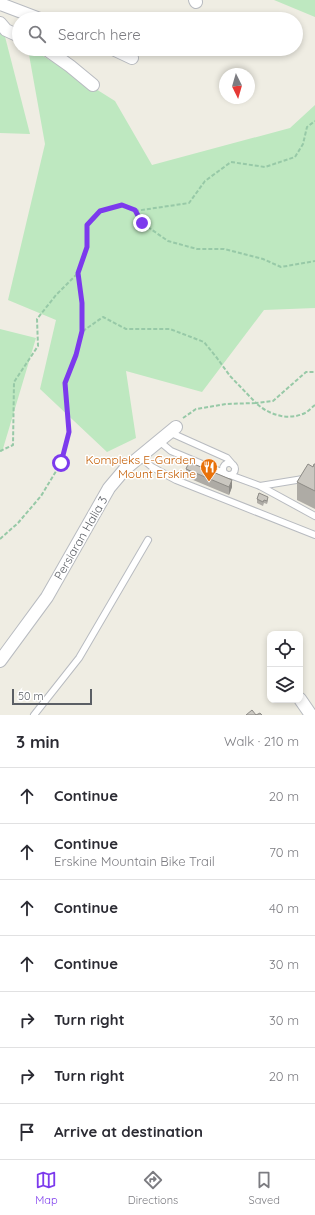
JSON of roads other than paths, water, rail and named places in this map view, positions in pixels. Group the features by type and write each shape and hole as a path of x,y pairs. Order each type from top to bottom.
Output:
{"street":[{"path":"0,2 23,12"},
{"path":"0,23 6,30 12,33"},
{"path":"56,56 94,85"},
{"path":"128,56 132,58"},
{"name":"Persiaran Halia 3","path":"0,661 46,597 109,488 125,469 172,430"},
{"path":"303,703 311,715"}],"lane":[{"path":"172,430 227,458 233,465 234,471 228,474"},
{"path":"159,441 171,451 260,486 315,516"},
{"path":"140,457 152,467 176,480 315,535"},
{"path":"228,474 223,471 224,466 228,463 233,465"},
{"path":"260,486 315,477"},
{"path":"34,715 79,658 148,540"}],"place":[{"name":"Kompleks E-Garden Mount Erskine","path":"209,482"}]}
